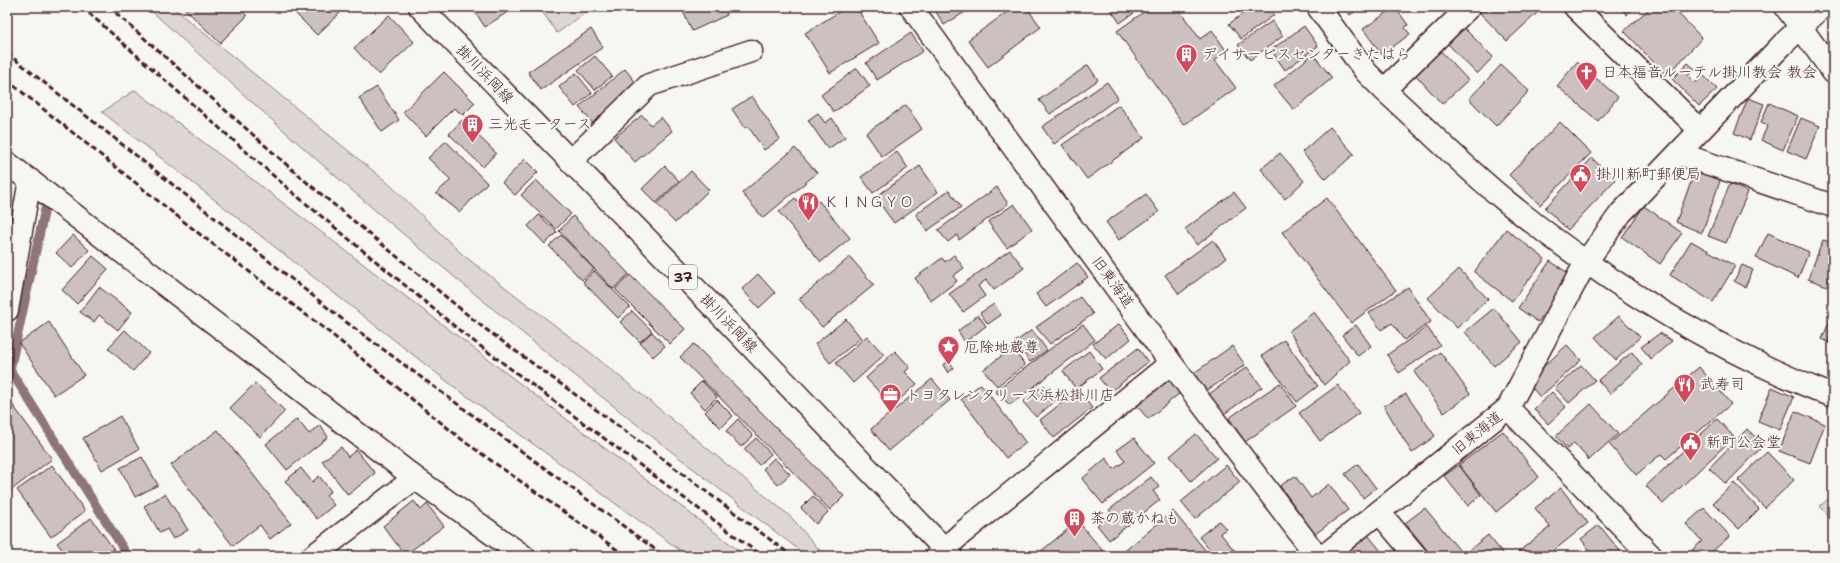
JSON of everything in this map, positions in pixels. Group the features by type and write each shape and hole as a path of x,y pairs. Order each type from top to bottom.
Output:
{"street":[{"name":"掛川浜岡線","path":"420,7 726,320 944,554"},
{"name":"旧東海道","path":"911,7 1171,363 1317,556"},
{"path":"1318,7 1366,72 1384,90 1507,201 1586,262 1656,307 1717,342 1833,396"},
{"path":"1384,90 1469,7"},
{"path":"1575,7 1700,130"},
{"path":"1786,7 1833,72"},
{"path":"1508,408 1586,262 1621,213 1680,154 1700,130 1822,7"},
{"path":"570,162 650,85 751,51"},
{"path":"1680,154 1833,206"},
{"path":"7,163 415,478 523,556"},
{"path":"7,310 30,180"},
{"path":"944,554 1171,363"},
{"name":"旧東海道","path":"1324,556 1508,408 1651,556"},
{"path":"313,556 415,478"},
{"path":"1379,512 1416,556"}],"shaded area":[{"path":"147,7 172,7 388,183 463,255 591,353 791,517 822,553 820,556 807,556 560,364 347,186"},
{"path":"539,7 594,7 557,33"},
{"path":"135,90 746,556 688,556 453,386 102,112"},
{"path":"1833,495 1833,522 1820,506"}],"building":[{"path":"183,7 238,7 247,16 220,43"},
{"path":"289,7 339,7 342,11 317,35"},
{"path":"472,7 515,7 485,27"},
{"path":"681,7 724,7 727,15 692,31"},
{"path":"847,7 856,7 879,43 830,73 805,33"},
{"path":"933,7 973,7 944,25"},
{"path":"1014,7 1026,7 1041,27 988,67 968,40"},
{"path":"1109,7 1142,7 1120,23"},
{"name":"デイサービスセンターきたはら","path":"1151,7 1177,7 1200,39 1212,30 1227,52 1215,60 1236,88 1184,125 1117,31"},
{"path":"1252,7 1268,7 1274,15 1241,39 1229,24"},
{"path":"1344,7 1361,7 1350,15"},
{"path":"1395,7 1408,25 1405,28 1410,34 1382,55 1363,29"},
{"path":"1480,7 1533,7 1538,12 1507,41 1477,10"},
{"path":"1620,7 1634,7 1627,15"},
{"path":"1651,7 1672,7 1702,38 1667,76 1624,31"},
{"path":"389,15 414,42 379,75 354,48"},
{"path":"1272,21 1283,36 1250,60 1238,45"},
{"path":"1304,26 1318,46 1285,70 1271,50"},
{"path":"1464,28 1493,57 1477,74 1448,44"},
{"path":"591,29 603,47 541,90 528,72"},
{"path":"911,33 923,51 877,80 866,63"},
{"path":"1438,48 1468,80 1442,104 1412,71"},
{"path":"1313,54 1332,78 1294,110 1274,86"},
{"path":"595,56 612,76 595,90 578,70"},
{"name":"日本福音ルーテル掛川教会 教会","path":"1577,62 1618,97 1598,121 1557,86"},
{"path":"1688,63 1695,69 1688,76 1695,83 1703,75 1717,89 1699,106 1672,79"},
{"path":"1088,65 1098,80 1050,114 1039,100"},
{"path":"1501,65 1529,91 1496,126 1469,99"},
{"path":"857,68 870,86 834,112 821,95"},
{"path":"625,69 640,88 595,126 579,107"},
{"path":"444,72 475,103 463,115 454,108 426,136 403,112"},
{"path":"576,73 592,93 575,107 559,87"},
{"path":"1107,82 1118,98 1054,144 1042,127"},
{"path":"377,87 399,120 382,132 359,98"},
{"path":"752,96 780,139 764,150 748,126 745,128 732,109"},
{"path":"1748,98 1764,104 1750,140 1734,133"},
{"path":"1769,103 1798,116 1783,150 1761,140 1768,125 1761,122"},
{"path":"906,105 922,129 882,157 866,133"},
{"path":"1119,105 1144,138 1087,179 1062,145"},
{"path":"818,113 825,123 832,118 845,137 828,149 808,120"},
{"path":"642,115 651,125 661,117 672,131 635,162 614,138"},
{"path":"1801,118 1820,126 1806,159 1787,151"},
{"name":"三光モータース","path":"462,120 496,153 483,167 449,134"},
{"path":"1560,122 1591,153 1540,205 1509,175"},
{"path":"1330,127 1354,154 1326,179 1302,152"},
{"path":"446,141 487,183 460,212 436,193 451,180 428,158"},
{"path":"795,148 817,173 763,218 742,193"},
{"path":"897,152 908,168 873,193 861,177"},
{"path":"1280,153 1304,181 1285,199 1261,169"},
{"name":"掛川新町郵便局","path":"1592,158 1615,180 1568,230 1545,208"},
{"path":"525,159 538,172 515,195 502,183"},
{"path":"665,166 679,181 656,203 642,189"},
{"path":"920,166 938,192 894,223 875,197"},
{"path":"691,171 709,190 675,223 657,204"},
{"path":"1695,171 1721,178 1702,233 1676,222"},
{"path":"536,180 571,214 556,229 521,195"},
{"path":"1730,184 1748,192 1726,243 1708,236"},
{"path":"997,187 1008,204 959,240 957,235 948,242 938,230"},
{"path":"949,190 961,207 927,231 916,214"},
{"path":"1234,192 1246,208 1197,245 1185,229"},
{"path":"1146,194 1159,212 1119,240 1106,222"},
{"path":"795,198 806,211 819,201 850,238 821,262 779,212"},
{"path":"1327,198 1396,290 1351,323 1282,232"},
{"path":"1014,204 1032,229 1007,248 988,222"},
{"path":"1644,206 1682,233 1660,264 1622,237"},
{"path":"539,215 557,232 545,244 528,226"},
{"path":"573,216 629,274 613,289 559,231"},
{"path":"1506,229 1545,259 1512,301 1474,272"},
{"path":"1768,233 1809,252 1798,278 1756,258"},
{"path":"73,235 89,250 72,268 56,253"},
{"path":"561,235 594,269 582,280 549,246"},
{"path":"1213,240 1226,258 1179,294 1165,275"},
{"path":"1823,240 1833,243 1833,271 1827,286 1808,279"},
{"path":"1691,241 1735,266 1713,302 1670,275"},
{"path":"1010,250 1024,268 994,290 986,280 978,286 985,296 963,312 949,294"},
{"path":"954,255 964,268 953,276 957,281 931,301 915,278 942,258 945,262"},
{"path":"93,256 108,269 77,304 62,290"},
{"path":"850,257 874,285 822,327 799,299"},
{"path":"1550,261 1571,275 1538,322 1518,308"},
{"path":"1077,263 1088,277 1046,307 1036,294"},
{"path":"1742,265 1753,270 1745,287 1734,281"},
{"path":"1459,269 1488,299 1457,328 1428,298"},
{"path":"594,271 630,307 618,318 583,282"},
{"path":"758,274 775,293 759,308 742,289"},
{"path":"630,275 685,329 670,344 615,289"},
{"path":"99,287 132,312 118,330 99,315 94,322 80,312"},
{"path":"1408,287 1431,322 1404,340 1392,323 1381,330 1369,313"},
{"path":"1080,297 1093,314 1050,344 1036,327"},
{"path":"994,304 1001,315 988,324 980,313"},
{"path":"1494,308 1522,342 1494,366 1465,332"},
{"path":"632,311 652,331 640,342 620,322"},
{"path":"1314,312 1350,361 1324,385 1289,331"},
{"path":"1833,313 1833,344 1822,339"},
{"path":"978,315 986,326 965,342 958,331"},
{"path":"1619,316 1640,337 1616,360 1595,337"},
{"path":"846,319 861,338 830,363 815,344"},
{"path":"49,322 84,375 54,395 19,343"},
{"path":"1083,324 1095,340 1010,405 995,391"},
{"path":"1119,324 1131,339 1106,359 1093,344"},
{"path":"1356,325 1371,346 1358,356 1342,335"},
{"path":"1427,327 1440,345 1399,373 1387,355"},
{"path":"125,330 149,353 133,371 108,348"},
{"path":"1032,330 1047,350 1030,362 1015,342"},
{"path":"652,332 665,346 653,357 640,343"},
{"path":"1660,333 1672,341 1651,359 1641,347"},
{"path":"867,336 884,355 853,383 836,363"},
{"path":"1284,340 1318,386 1297,402 1262,356"},
{"path":"694,344 844,496 830,510 680,357"},
{"path":"1567,345 1581,360 1540,397 1527,382"},
{"path":"1232,346 1245,365 1206,391 1194,373"},
{"path":"1012,348 1025,365 997,386 983,370"},
{"path":"1138,348 1148,362 1110,392 1099,378"},
{"path":"895,351 910,367 905,372 917,384 892,406 866,378"},
{"path":"1089,351 1102,369 1076,389 1063,371"},
{"path":"1440,352 1470,394 1444,413 1414,372"},
{"path":"1632,352 1642,365 1610,394 1598,380"},
{"path":"949,361 954,368 948,373 943,365"},
{"path":"1581,365 1595,380 1569,403 1555,388"},
{"path":"1247,367 1262,387 1224,414 1209,394"},
{"path":"1699,367 1731,404 1666,459 1661,454 1636,475 1609,444"},
{"path":"1166,375 1180,393 1148,419 1133,401"},
{"path":"932,379 950,400 889,451 871,429"},
{"path":"702,381 717,397 705,409 690,393"},
{"path":"255,383 285,411 260,437 230,408"},
{"path":"1280,383 1296,406 1245,442 1229,418"},
{"path":"981,384 1026,443 1006,458 961,399"},
{"path":"1044,385 1056,400 1036,417 1023,402"},
{"path":"1338,385 1359,413 1320,441 1299,413"},
{"path":"1772,387 1794,397 1780,430 1758,421"},
{"path":"1078,390 1092,408 1054,438 1040,420"},
{"path":"1552,392 1566,407 1548,424 1534,409"},
{"path":"1406,394 1435,436 1412,453 1384,406"},
{"path":"7,397 52,459 10,491 7,486"},
{"path":"717,400 733,416 721,428 705,412"},
{"path":"1591,404 1618,434 1589,460 1574,443 1567,449 1556,436"},
{"path":"1795,411 1825,424 1810,463 1779,451"},
{"path":"120,416 139,449 102,470 83,438"},
{"path":"297,419 309,434 320,425 328,437 287,470 266,444"},
{"path":"738,419 753,436 741,447 726,431"},
{"name":"新町公会堂","path":"1717,419 1734,437 1663,504 1646,486"},
{"path":"1747,429 1764,445 1726,484 1709,468"},
{"path":"218,430 291,523 270,539 260,525 233,546 171,465"},
{"path":"1503,431 1539,477 1496,512 1459,465"},
{"path":"1196,434 1217,458 1191,481 1170,456"},
{"path":"756,438 771,454 759,465 744,449"},
{"path":"1134,438 1154,463 1103,504 1082,479 1106,458 1114,469 1125,461 1117,450"},
{"path":"341,447 348,457 356,450 375,473 348,495 322,461"},
{"path":"1767,452 1794,480 1765,508 1738,480"},
{"path":"142,457 158,485 135,497 120,468"},
{"path":"774,458 790,474 778,485 763,469"},
{"path":"1358,464 1376,488 1363,498 1345,474"},
{"path":"52,465 85,511 51,537 17,490"},
{"path":"1226,465 1240,482 1195,519 1181,502"},
{"path":"1459,465 1481,495 1468,506 1444,476"},
{"path":"301,468 312,482 319,476 331,491 326,495 334,505 317,519 285,481"},
{"path":"1295,476 1311,498 1329,484 1348,510 1315,534 1280,486"},
{"path":"1151,477 1159,487 1153,491 1160,500 1109,540 1097,525 1112,514 1109,510"},
{"path":"1734,483 1759,509 1739,529 1713,503"},
{"path":"1561,488 1588,523 1547,556 1521,556 1518,552 1550,527 1535,508"},
{"path":"165,494 188,530 173,539 167,529 160,533 144,506"},
{"path":"813,496 828,512 816,524 801,508"},
{"path":"414,501 421,510 427,504 444,526 405,555 383,526"},
{"path":"1425,508 1460,551 1454,556 1432,556 1405,523"},
{"path":"1704,508 1730,536 1707,556 1697,556 1692,550 1702,541 1686,524"},
{"path":"1173,511 1210,556 1122,556 1121,554"},
{"path":"91,518 119,556 67,556 57,543"},
{"name":"茶の蔵かねも","path":"1078,521 1107,556 1035,556"},
{"path":"1219,521 1226,529 1220,533 1239,556 1215,556 1199,537"},
{"path":"1599,525 1624,556 1594,556 1581,539"},
{"path":"1368,535 1385,556 1339,556"},
{"path":"1488,535 1505,556 1463,555"},
{"path":"200,548 205,556 186,556"},
{"path":"352,549 358,556 342,556"}],"waterway":[{"path":"48,195 10,370 128,556"}],"railway":[{"path":"82,7 292,192 464,334 762,556"},
{"path":"109,7 304,180 480,325 643,444 792,556"},
{"path":"7,53 342,319 664,556"},
{"path":"7,80 197,232 330,333 465,442 626,556"}],"place":[{"name":"デイサービスセンターきたはら","path":"1187,74"},
{"name":"日本福音ルーテル掛川教会 教会","path":"1587,92"},
{"name":"三光モータース","path":"473,144"},
{"name":"掛川新町郵便局","path":"1580,194"},
{"name":"ＫＩＮＧＹＯ","path":"808,222"},
{"name":"厄除地蔵尊","path":"948,366"},
{"name":"武寿司","path":"1685,404"},
{"name":"トヨタレンタリース浜松掛川店","path":"891,414"},
{"name":"新町公会堂","path":"1690,462"},
{"name":"茶の蔵かねも","path":"1074,538"}]}
